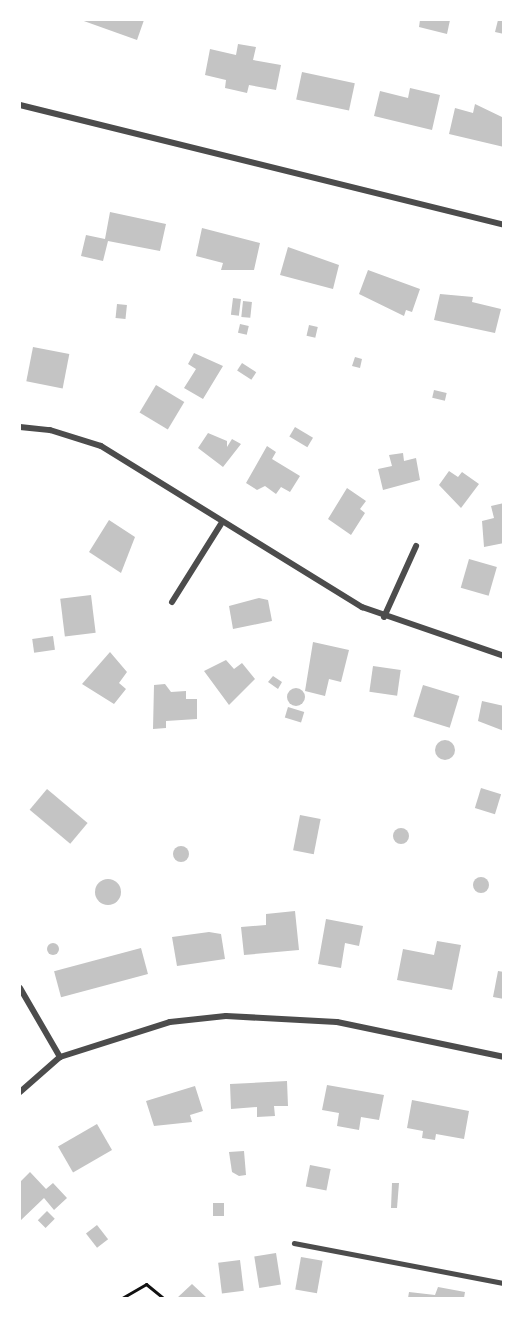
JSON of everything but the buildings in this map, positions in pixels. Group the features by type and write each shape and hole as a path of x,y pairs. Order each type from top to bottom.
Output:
{"street":[{"path":"20,105 504,225"},
{"path":"20,428 50,430 101,446 221,524 384,617 504,656"},
{"path":"172,602 221,524"},
{"path":"384,617 416,546"},
{"path":"20,988 60,1057"},
{"path":"20,1092 60,1057 170,1022 285,1016 504,1058"}],"lane":[{"path":"294,1243 504,1283"}],"path":[{"path":"122,1299 146,1284 163,1299"}]}
